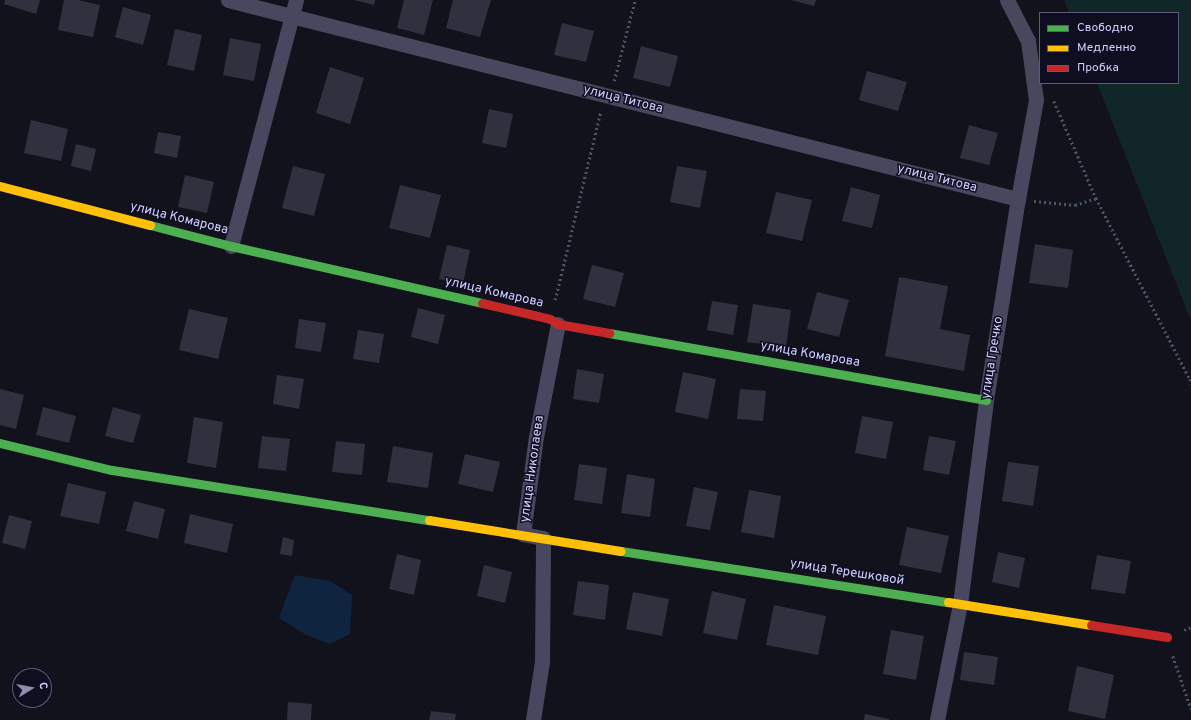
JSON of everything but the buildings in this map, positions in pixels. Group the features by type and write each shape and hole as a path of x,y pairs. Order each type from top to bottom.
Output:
{"street":[{"name":"улица Титова","path":"228,0 1018,199"},
{"path":"231,246 296,0"},
{"name":"улица Гречко","path":"938,720 960,604 986,400 1018,199 1036,100 1028,41 1007,0"},
{"name":"улица Комарова","path":"0,186 231,246 554,322 986,400"},
{"name":"улица Николаева","path":"533,720 542,662 543,538 523,534 554,322"},
{"path":"0,443 112,470 523,534"},
{"name":"улица Терешковой","path":"543,538 1166,637"}],"path":[{"path":"554,322 608,96 635,0"},
{"path":"1052,97 1096,198 1190,378 1191,384"},
{"path":"1018,199 1075,205 1096,198"},
{"path":"1166,637 1191,709"}],"green space":[{"path":"1064,0 1191,0 1191,321 1097,84 1179,84 1179,12 1069,12"}],"water":[{"path":"295,575 330,581 352,595 350,634 330,644 306,635 279,618"}],"traffic: fast":[{"path":"150,225 231,246 482,303"},
{"path":"609,333 986,400"},
{"path":"0,443 112,470 429,520"},
{"path":"621,551 948,602"}],"traffic: slow":[{"path":"0,186 150,225"},
{"path":"429,520 621,551"},
{"path":"948,602 1091,625"}],"traffic: jam":[{"path":"482,303 550,319 558,324 609,333"},
{"path":"1091,625 1167,637"}]}
